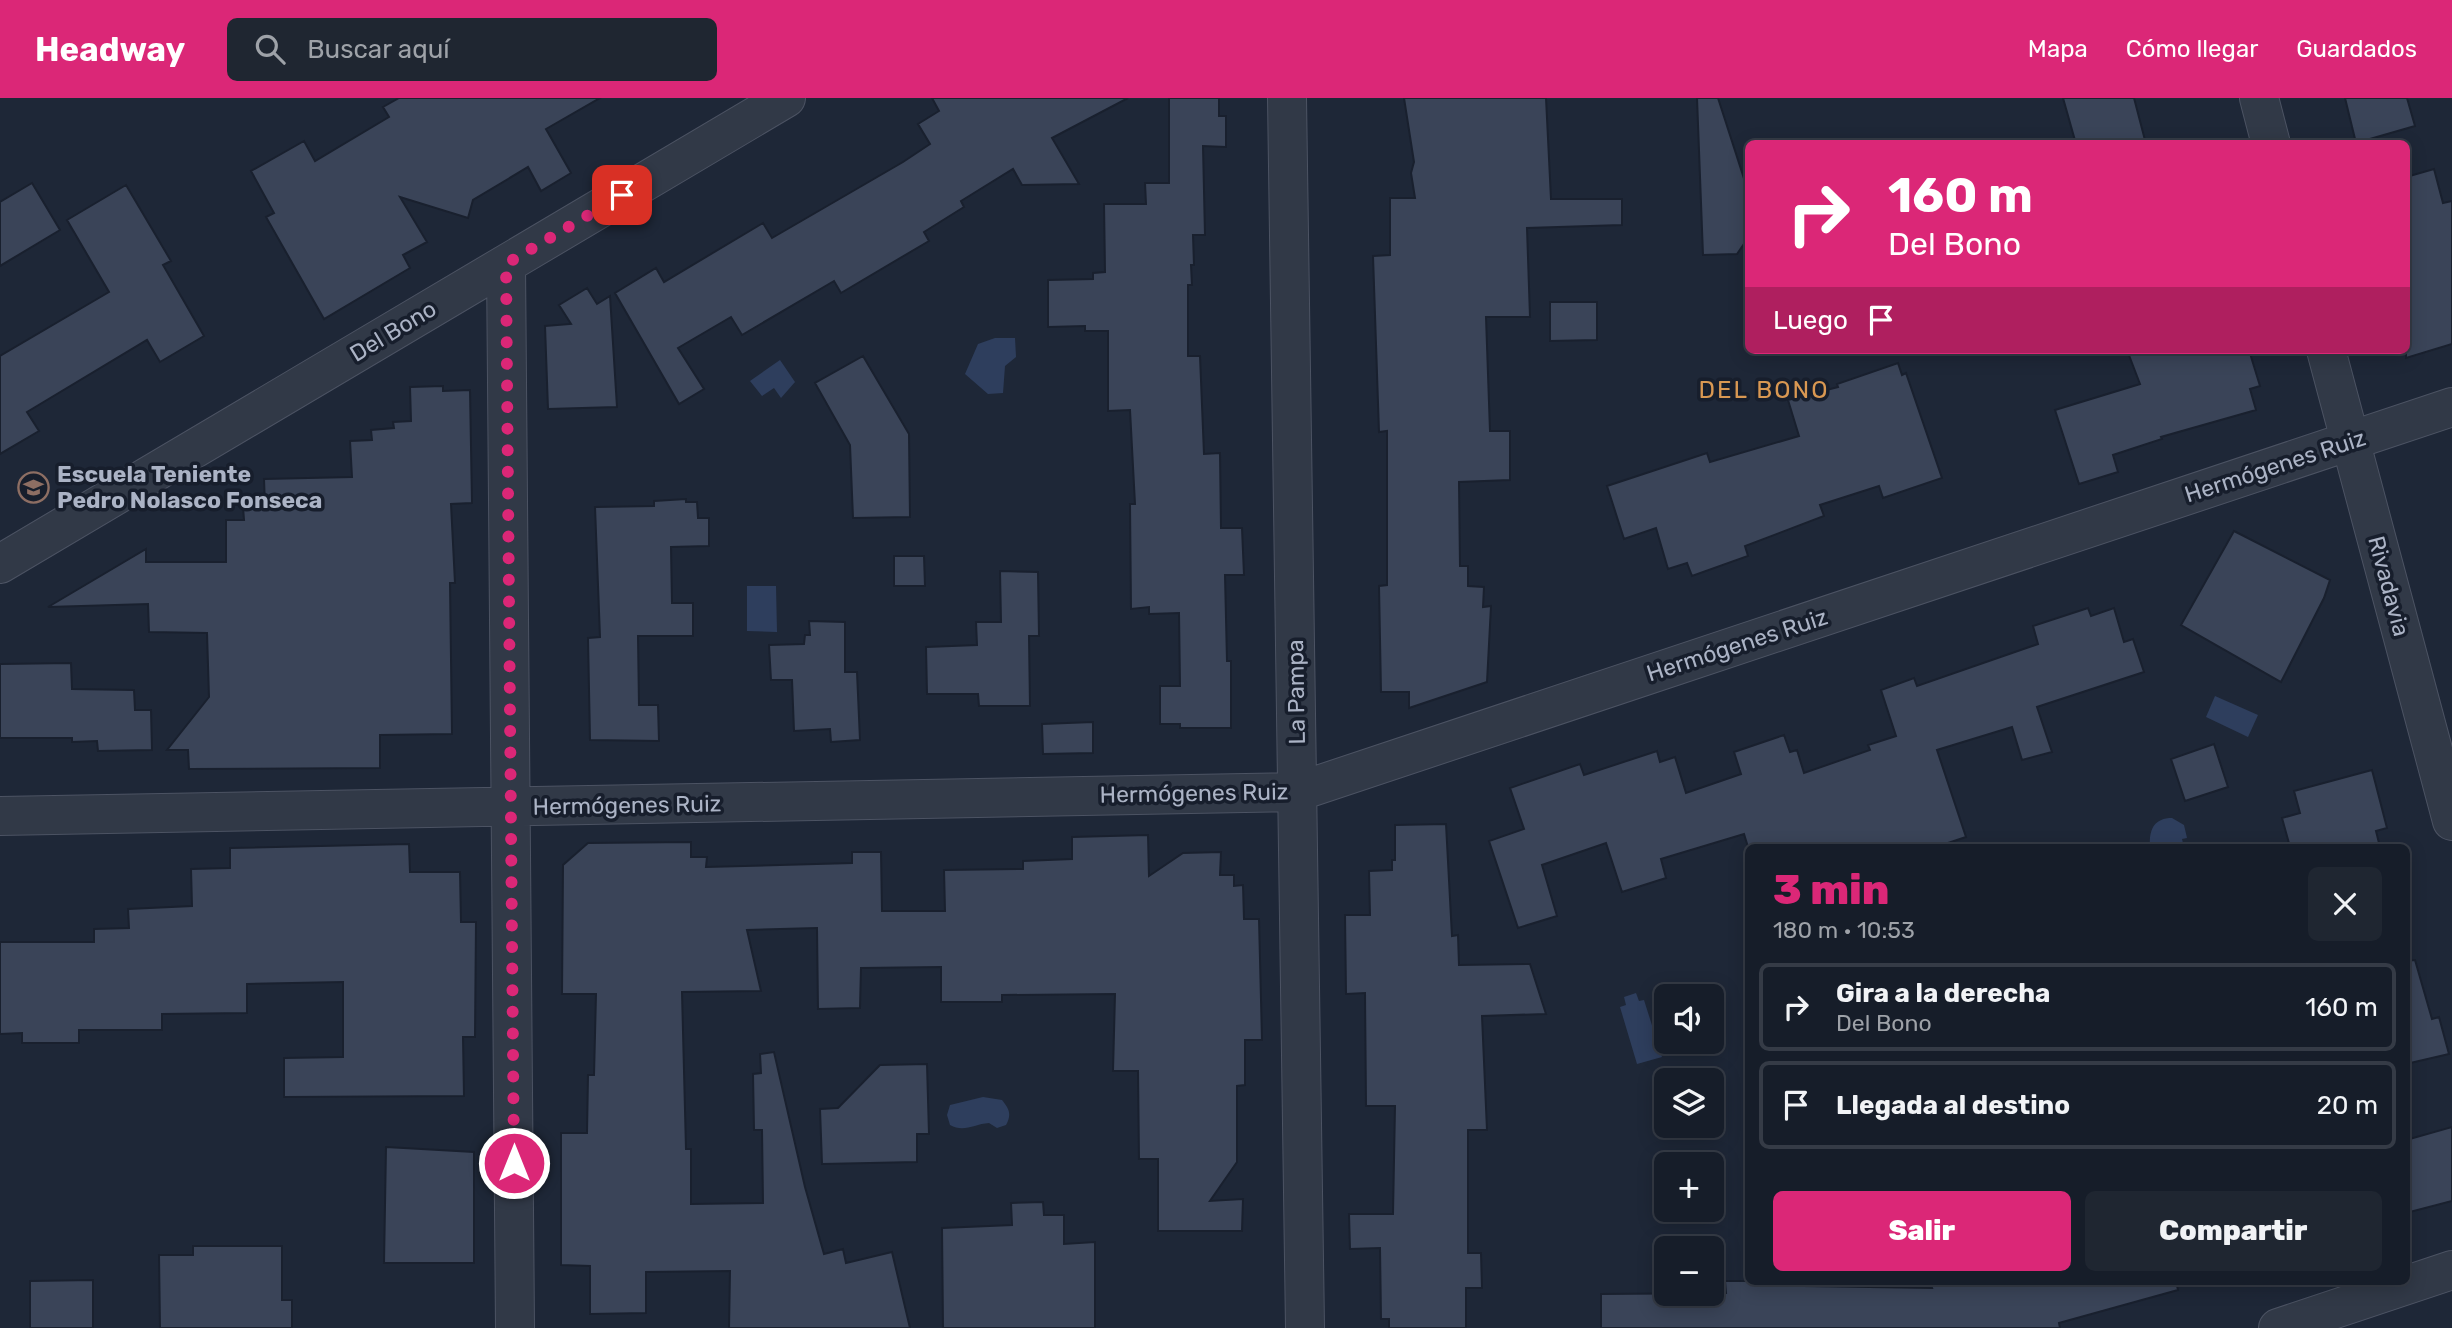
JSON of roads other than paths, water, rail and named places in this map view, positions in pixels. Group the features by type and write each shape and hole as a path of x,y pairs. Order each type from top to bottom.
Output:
{"street":[{"name":"Del Bono","path":"0,564 786,98"},
{"name":"La Pampa","path":"1287,98 1305,1328"},
{"path":"2259,98 2270,140"},
{"path":"506,264 515,1328"},
{"name":"Rivadavia","path":"2327,354 2452,821"},
{"name":"Hermógenes Ruiz","path":"0,816 1297,792 2452,407"},
{"path":"2410,1284 2452,1270"},
{"path":"2278,1328 2407,1285"}],"water":[{"path":"995,338 1015,338 1016,357 1005,366 1003,393 988,394 965,374 978,344"},
{"path":"780,360 795,382 781,398 774,388 762,396 750,381"},
{"path":"747,586 776,586 777,632 747,631"},
{"path":"2215,696 2258,715 2248,737 2206,717"},
{"path":"2172,818 2184,825 2187,838 2182,839 2183,844 2150,844 2154,826 2160,820"},
{"path":"1636,993 1639,1001 1644,1000 1654,1032 1654,1054 1661,1054 1662,1057 1637,1064 1620,1007 1626,1005 1624,997"},
{"path":"983,1097 1002,1100 1009,1112 1006,1125 997,1128 989,1123 960,1128 950,1125 947,1115 950,1105"}],"place":[{"name":"Escuela Teniente Pedro Nolasco Fonseca","path":"34,487"}],"district":[{"name":"DEL BONO","path":"1764,390"}]}
